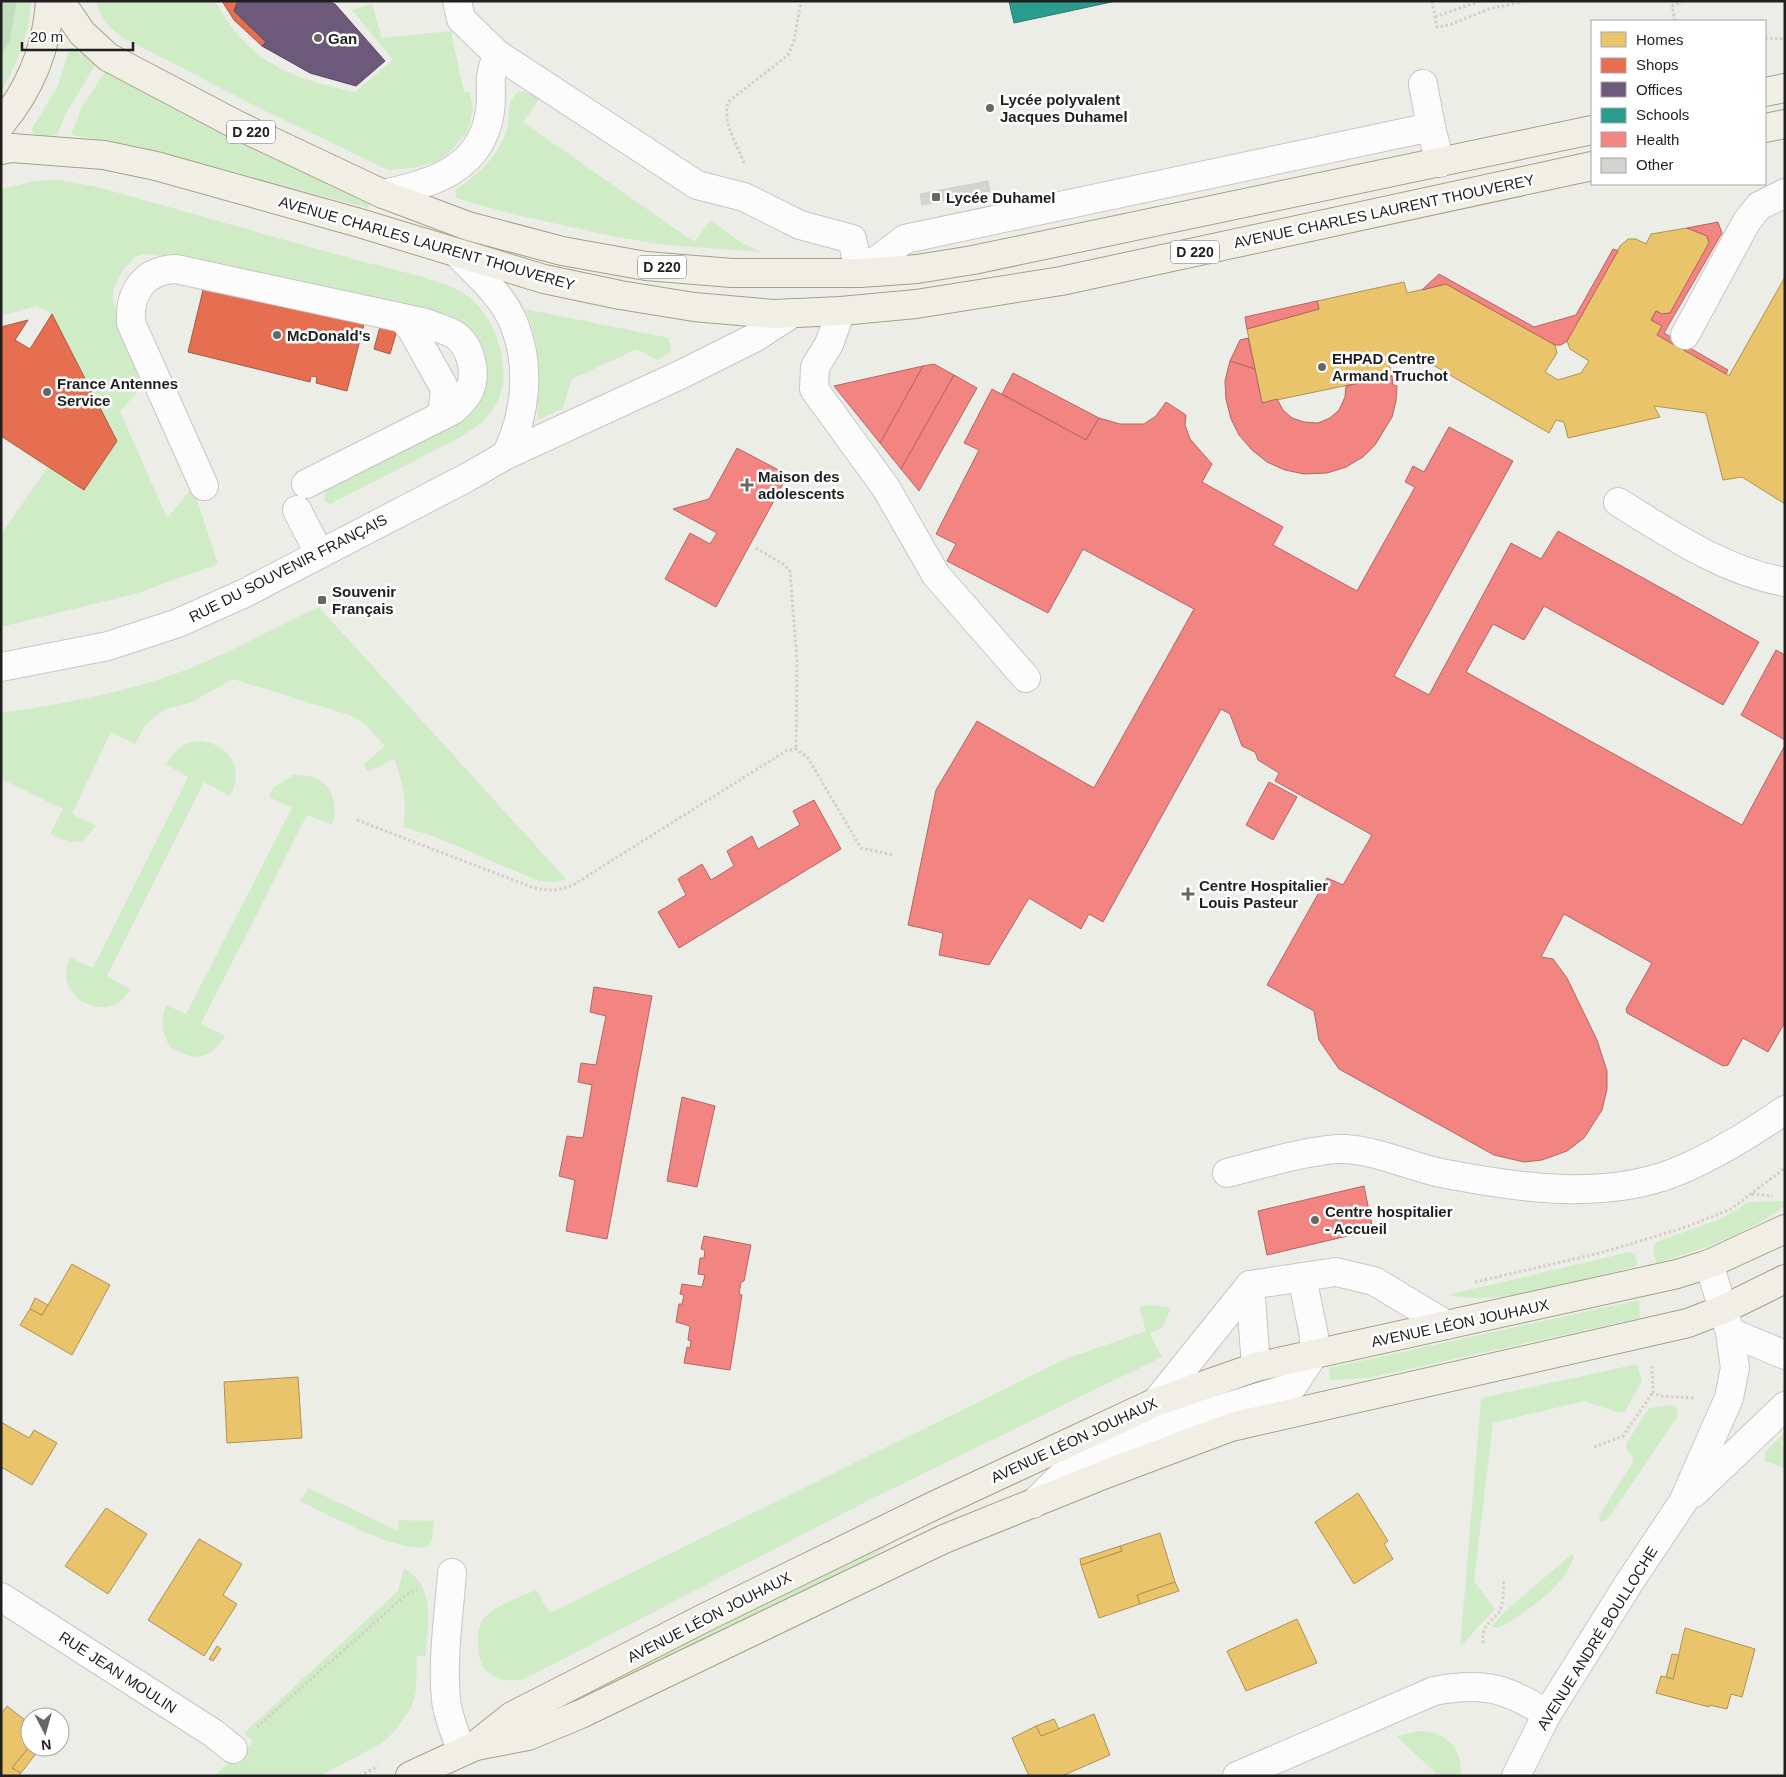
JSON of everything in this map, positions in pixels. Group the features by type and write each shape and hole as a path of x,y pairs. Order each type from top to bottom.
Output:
{"main road":[{"path":"1,124 17,104 34,72 45,38 50,1"},
{"name":"AVENUE CHARLES LAURENT THOUVEREY","path":"60,1 72,21 94,46 108,57 235,124 383,194 468,226 562,251 646,266 732,273 860,273 917,269 973,260 1591,130"},
{"path":"1766,92 1785,88"},
{"path":"1766,128 1785,124"},
{"name":"AVENUE CHARLES LAURENT THOUVEREY","path":"1,150 12,148 104,156 156,166 356,222 459,255 544,279 620,295 694,306 793,314 916,304 1061,281 1591,166"},
{"name":"AVENUE LÉON JOUHAUX","path":"410,1776 467,1750 512,1716 704,1618 992,1478 1156,1402 1256,1367 1646,1282 1709,1264 1785,1229"},
{"path":"467,1750 528,1736 581,1714 944,1540 1098,1477 1231,1427 1363,1395 1688,1323 1727,1320 1785,1279"}],"street":[{"path":"459,10 497,54 697,185 744,197 800,225 852,239 860,273 905,239 1431,127"},
{"path":"383,194 429,183 455,168 475,151 487,128 490,113 491,76 497,54"},
{"path":"1423,84 1440,163"},
{"path":"1685,335 1747,221 1759,206 1785,193"},
{"path":"459,255 498,298 514,323 523,355 524,391 517,433 506,454"},
{"path":"204,486 132,323 133,300 143,281 154,273 176,269 426,324 456,335 467,350 472,368 470,389 453,410 306,484"},
{"path":"842,311 829,344 815,367 814,389 886,488 936,575 1026,678"},
{"name":"RUE DU SOUVENIR FRANÇAIS","path":"1,668 108,646 178,623 245,593 468,476 506,454 682,374 754,338 793,314"},
{"path":"403,318 412,330 445,389 442,416"},
{"path":"1618,502 1706,555 1763,578 1785,582"},
{"path":"297,510 319,553"},
{"path":"1227,1173 1318,1152 1346,1149 1439,1172 1511,1185 1578,1190 1644,1181 1682,1169 1752,1133 1785,1110"},
{"path":"1684,1502 1729,1398 1735,1368 1727,1320 1709,1264"},
{"path":"1156,1402 1250,1285 1336,1272 1374,1281 1447,1325"},
{"path":"1032,1505 1077,1461 1171,1424 1292,1387 1314,1354 1314,1336 1302,1277"},
{"path":"1250,1285 1256,1367"},
{"path":"1727,1320 1785,1355"},
{"path":"1684,1502 1785,1406"},
{"name":"AVENUE ANDRÉ BOULLOCHE","path":"1516,1776 1547,1714 1629,1583 1684,1502"},
{"path":"452,1572 446,1701 450,1720 467,1750"},
{"name":"RUE JEAN MOULIN","path":"1,1597 213,1733 233,1749"},
{"path":"1237,1776 1434,1691 1462,1686 1494,1688 1519,1696 1547,1714"}],"path":[{"path":"745,165 725,111 728,102 788,55 794,41 801,1"},
{"path":"1432,1 1437,27 1449,25 1489,9 1526,1"},
{"path":"1435,17 1480,1"},
{"path":"1675,20 1672,6 1684,1"},
{"path":"1766,38 1785,39"},
{"path":"756,548 790,571 793,588 797,662 796,749"},
{"path":"357,820 534,888 548,891 561,890 573,885 786,752 796,749"},
{"path":"796,749 808,758 861,848 893,856"},
{"path":"1469,1283 1639,1242 1731,1209 1785,1168"},
{"path":"1751,1194 1778,1196"},
{"path":"1594,1447 1623,1436 1653,1392 1652,1364"},
{"path":"1653,1392 1660,1396 1695,1398"},
{"path":"233,1749 406,1595 452,1572"},
{"path":"1483,1643 1482,1632 1488,1621 1500,1611 1504,1579"}],"green space":[{"path":"1,1 17,1 10,40 1,56"},
{"path":"17,1 31,1 28,25 17,60 1,92 1,56 10,40"},
{"path":"96,1 215,1 243,40 257,54 273,65 310,80 355,92 393,60 352,10 372,4 382,38 451,31 464,92 470,92 473,108 470,123 466,134 448,154 437,162 412,168 388,170 261,109 122,37 105,21"},
{"path":"70,48 73,48 96,64 66,113 57,135 37,136 32,131 32,128 57,88"},
{"path":"105,72 371,202 368,208 136,146 71,135 82,107"},
{"path":"524,91 540,98 523,122 694,242 711,220 740,242 761,252 667,245 616,237 508,213 456,198 455,190 480,170 495,154 505,135 512,100 517,92"},
{"path":"59,180 98,187 413,274 455,289 465,294 477,304 495,332 503,366 503,382 499,398 484,420 459,438 331,504 325,502 325,487 440,427 478,347 265,281 160,256 146,254 134,257 116,283 113,302 148,381 120,411 167,518 193,487 218,564 138,593 1,627 1,534 48,467 84,490 117,441 52,314 37,306 1,316 1,189 34,181"},
{"path":"525,309 669,338 671,352 657,360 637,349 572,379 562,409 537,420 539,378 537,350"},
{"path":"319,607 566,879 553,882 539,881 433,836 403,827 405,809 403,792 394,759 368,772 363,765 385,746 363,722 349,715 233,679 190,703 166,709 146,724 135,744 111,732 72,814 96,826 83,841 69,842 50,834 63,809 1,779 1,713 101,695 174,674 198,665"},
{"path":"200,741 219,747 232,759 236,776 230,796 204,782 107,976 130,989 122,1000 111,1006 98,1007 86,1003 76,996 69,985 66,972 70,957 93,968 188,777 166,764 184,745"},
{"path":"293,775 313,777 320,780 330,790 333,796 335,811 332,825 307,815 201,1024 225,1036 220,1044 208,1054 201,1056 186,1055 178,1052 170,1047 165,1037 163,1021 166,1005 186,1014 292,808 269,797 273,788"},
{"path":"1785,1201 1785,1206 1739,1233 1707,1247 1656,1263 1653,1248 1656,1242 1718,1220 1750,1202"},
{"path":"1630,1252 1637,1258 1637,1266 1542,1290 1493,1298 1469,1298 1447,1295"},
{"path":"1639,1300 1640,1318 1368,1378 1330,1380 1329,1368"},
{"path":"1152,1305 1171,1308 1163,1327 1150,1334 1162,1357 865,1502 525,1679 506,1680 498,1678 491,1675 482,1663 479,1655 478,1632 482,1621 499,1606 536,1590 550,1613 1065,1359 1146,1331 1139,1307"},
{"path":"1637,1364 1642,1381 1625,1412 1617,1412 1584,1401 1493,1423 1474,1581 1495,1609 1460,1647 1481,1398"},
{"path":"1672,1405 1677,1408 1678,1416 1607,1520 1600,1522 1599,1516 1633,1462 1633,1457 1627,1451 1626,1444 1649,1408"},
{"path":"1785,1432 1785,1440 1781,1442 1785,1448 1785,1468 1765,1461 1765,1452"},
{"path":"308,1488 398,1531 399,1520 434,1521 430,1545 419,1548 404,1546 346,1523 300,1501"},
{"path":"891,1539 893,1542 869,1558 847,1578 563,1710 559,1704"},
{"path":"1572,1554 1574,1557 1569,1568 1554,1588 1525,1612 1505,1625 1498,1628 1492,1627 1500,1616"},
{"path":"404,1568 422,1585 428,1607 428,1631 426,1656 417,1656 416,1692 411,1708 394,1732 382,1743 320,1776 214,1776 253,1742 244,1733 398,1591"},
{"path":"1420,1731 1438,1735 1451,1744 1459,1758 1461,1776 1439,1776 1396,1736"}],"building: Homes":[{"name":"EHPAD Centre Armand Truchot","path":"1687,228 1707,236 1709,243 1670,313 1662,314 1656,311 1651,320 1662,326 1657,335 1729,376 1785,277 1785,504 1742,477 1723,480 1706,413 1654,406 1660,417 1568,438 1564,422 1556,420 1549,433 1421,358 1389,364 1392,376 1262,403 1247,329 1319,309 1317,301 1404,282 1407,293 1446,284 1555,345 1557,353 1545,372 1558,380 1581,373 1589,361 1570,349 1567,341 1620,246 1628,239 1636,239 1646,244 1651,234"},
{"path":"72,1264 110,1285 72,1355 20,1325 30,1309 42,1315"},
{"path":"35,1298 48,1305 42,1315 30,1309"},
{"path":"298,1377 302,1438 227,1443 224,1382"},
{"path":"1,1422 29,1438 34,1430 57,1443 32,1485 1,1467"},
{"path":"1358,1493 1388,1541 1384,1544 1393,1559 1354,1584 1315,1522"},
{"path":"106,1508 147,1534 108,1594 65,1566"},
{"path":"1160,1533 1175,1582 1137,1595 1140,1604 1099,1618 1081,1565 1122,1551 1120,1546"},
{"path":"199,1539 242,1564 223,1595 237,1604 204,1656 148,1620"},
{"path":"1120,1546 1122,1551 1081,1565 1080,1559"},
{"path":"1175,1582 1179,1591 1140,1604 1137,1595"},
{"path":"1297,1619 1317,1663 1246,1691 1227,1651"},
{"path":"1685,1628 1755,1649 1742,1697 1731,1694 1727,1709 1709,1705 1709,1707 1656,1693 1661,1676 1673,1679"},
{"path":"217,1646 221,1649 213,1661 209,1659"},
{"path":"1672,1654 1679,1655 1673,1679 1666,1677"},
{"path":"7,1706 20,1716 21,1757 12,1768 21,1773 18,1776 1,1776 1,1714"},
{"path":"1094,1714 1110,1755 1062,1776 1029,1776 1012,1738 1036,1726 1041,1736"},
{"path":"1054,1719 1059,1729 1041,1736 1036,1726"},
{"path":"21,1757 33,1757 21,1773 12,1768"}],"building: Shops":[{"path":"222,1 238,1 234,11 266,42 262,46 234,20"},
{"name":"McDonald's","path":"204,286 364,324 347,391 316,383 317,377 311,376 310,382 188,352"},
{"name":"France Antennes Service","path":"52,314 117,441 84,490 1,436 1,327 28,320 15,340 30,349"},
{"path":"381,323 398,327 390,354 374,349"}],"building: Offices":[{"path":"238,1 328,1 335,4 385,61 356,86 310,73 262,46 266,42 234,11"}],"building: Schools":[{"path":"1009,1 1116,1 1014,23"}],"building: Health":[{"path":"1718,222 1722,233 1664,333 1728,370 1726,374 1657,335 1662,326 1651,320 1656,311 1662,314 1670,313 1709,243 1707,236 1687,228"},
{"path":"1613,249 1618,251 1567,341 1561,345 1555,345 1446,284 1422,290 1439,274 1534,327 1576,315"},
{"path":"1317,301 1319,309 1247,329 1245,317"},
{"path":"1248,338 1255,369 1230,361 1240,340"},
{"path":"1230,361 1255,369 1262,403 1277,399 1283,410 1292,418 1304,422 1318,423 1330,418 1339,410 1345,397 1346,386 1392,376 1393,385 1397,386 1392,417 1375,445 1363,457 1346,467 1327,473 1304,474 1285,470 1267,462 1252,450 1239,435 1231,419 1226,399 1225,381"},
{"path":"934,364 954,375 901,469 880,443 923,366"},
{"path":"923,366 880,443 834,386"},
{"path":"1013,373 1099,418 1086,440 1002,394"},
{"path":"954,375 977,388 919,491 901,469"},
{"path":"992,389 1086,440 1099,418 1120,424 1144,424 1156,416 1166,402 1186,415 1185,425 1190,439 1212,464 1202,482 1283,527 1273,545 1357,591 1415,487 1405,482 1413,466 1424,472 1449,427 1513,461 1394,676 1429,695 1511,543 1541,559 1558,531 1759,642 1723,705 1544,606 1524,640 1493,624 1466,672 1742,825 1785,745 1785,1022 1768,1052 1743,1038 1728,1065 1723,1066 1627,1013 1626,1009 1652,963 1564,914 1541,957 1553,959 1567,978 1597,1040 1607,1071 1607,1089 1602,1110 1584,1138 1567,1151 1542,1160 1524,1162 1494,1155 1339,1069 1319,1040 1314,1011 1267,985 1327,878 1343,885 1372,835 1275,781 1279,773 1258,760 1255,752 1242,746 1230,714 1221,709 1103,922 1089,914 1081,929 1029,898 989,965 939,955 943,933 908,925 936,790 977,721 1094,788 1194,609 1083,549 1048,613 947,561 956,544 936,534 979,450 964,443"},
{"path":"737,448 788,475 716,607 665,579 690,533 710,544 717,533 673,509 709,499"},
{"path":"1776,650 1785,655 1785,740 1741,715"},
{"path":"1269,782 1297,797 1273,840 1246,825"},
{"path":"814,800 841,849 679,948 658,912 686,895 678,879 702,864 711,880 734,866 727,851 752,836 758,849 800,825 793,811"},
{"path":"594,987 652,996 607,1239 566,1231 575,1180 559,1176 567,1136 583,1138 592,1085 578,1082 581,1063 596,1065 606,1016 590,1012"},
{"path":"682,1097 715,1106 697,1187 667,1181"},
{"name":"Centre hospitalier - Accueil","path":"1364,1186 1373,1230 1267,1255 1258,1211"},
{"path":"704,1236 751,1245 744,1281 741,1282 739,1294 742,1295 730,1370 684,1363 687,1347 690,1348 691,1341 688,1340 690,1326 676,1322 679,1304 682,1304 684,1295 680,1294 682,1284 702,1287 705,1275 698,1274 700,1258 704,1258 705,1250 701,1249"}],"building: Other":[{"path":"988,181 990,191 922,205 920,194"}],"place":[{"name":"Gan","path":"318,38"},
{"name":"Lycée polyvalent Jacques Duhamel","path":"990,108"},
{"name":"Lycée Duhamel","path":"936,197"},
{"name":"McDonald's","path":"277,335"},
{"name":"EHPAD Centre Armand Truchot","path":"1322,367"},
{"name":"France Antennes Service","path":"47,392"},
{"name":"Maison des adolescents","path":"747,485"},
{"name":"Souvenir Français","path":"322,600"},
{"name":"Centre Hospitalier Louis Pasteur","path":"1188,894"},
{"name":"Centre hospitalier - Accueil","path":"1315,1220"}]}
